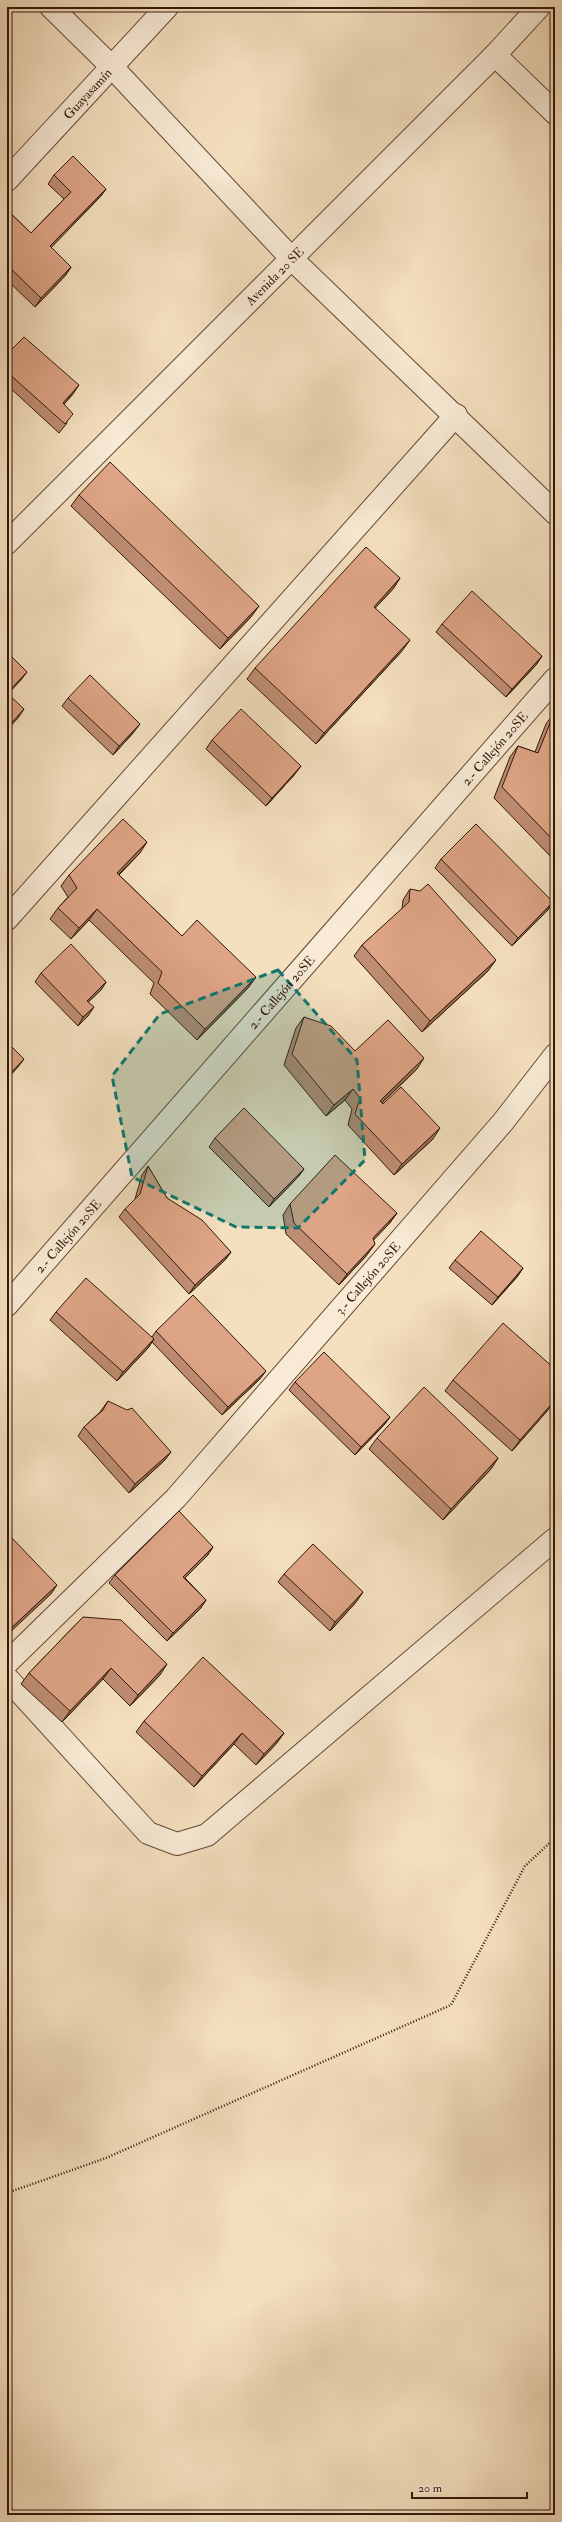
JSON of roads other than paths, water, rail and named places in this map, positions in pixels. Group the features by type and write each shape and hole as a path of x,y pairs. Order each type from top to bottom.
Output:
{"street":[{"path":"51,7 112,67 292,259 456,415 555,513"},
{"name":"Guayasamín","path":"7,180 167,7"},
{"name":"Avenida 20 SE","path":"7,543 495,55 539,7"},
{"path":"495,55 555,113"},
{"path":"7,919 456,415"},
{"name":"2.- Callejón 20SE","path":"7,1305 555,679"},
{"name":"3.- Callejón 20SE","path":"7,1663 176,1498 503,1122 555,1055"},
{"path":"7,1678 148,1833 177,1844 207,1835 555,1539"}]}
